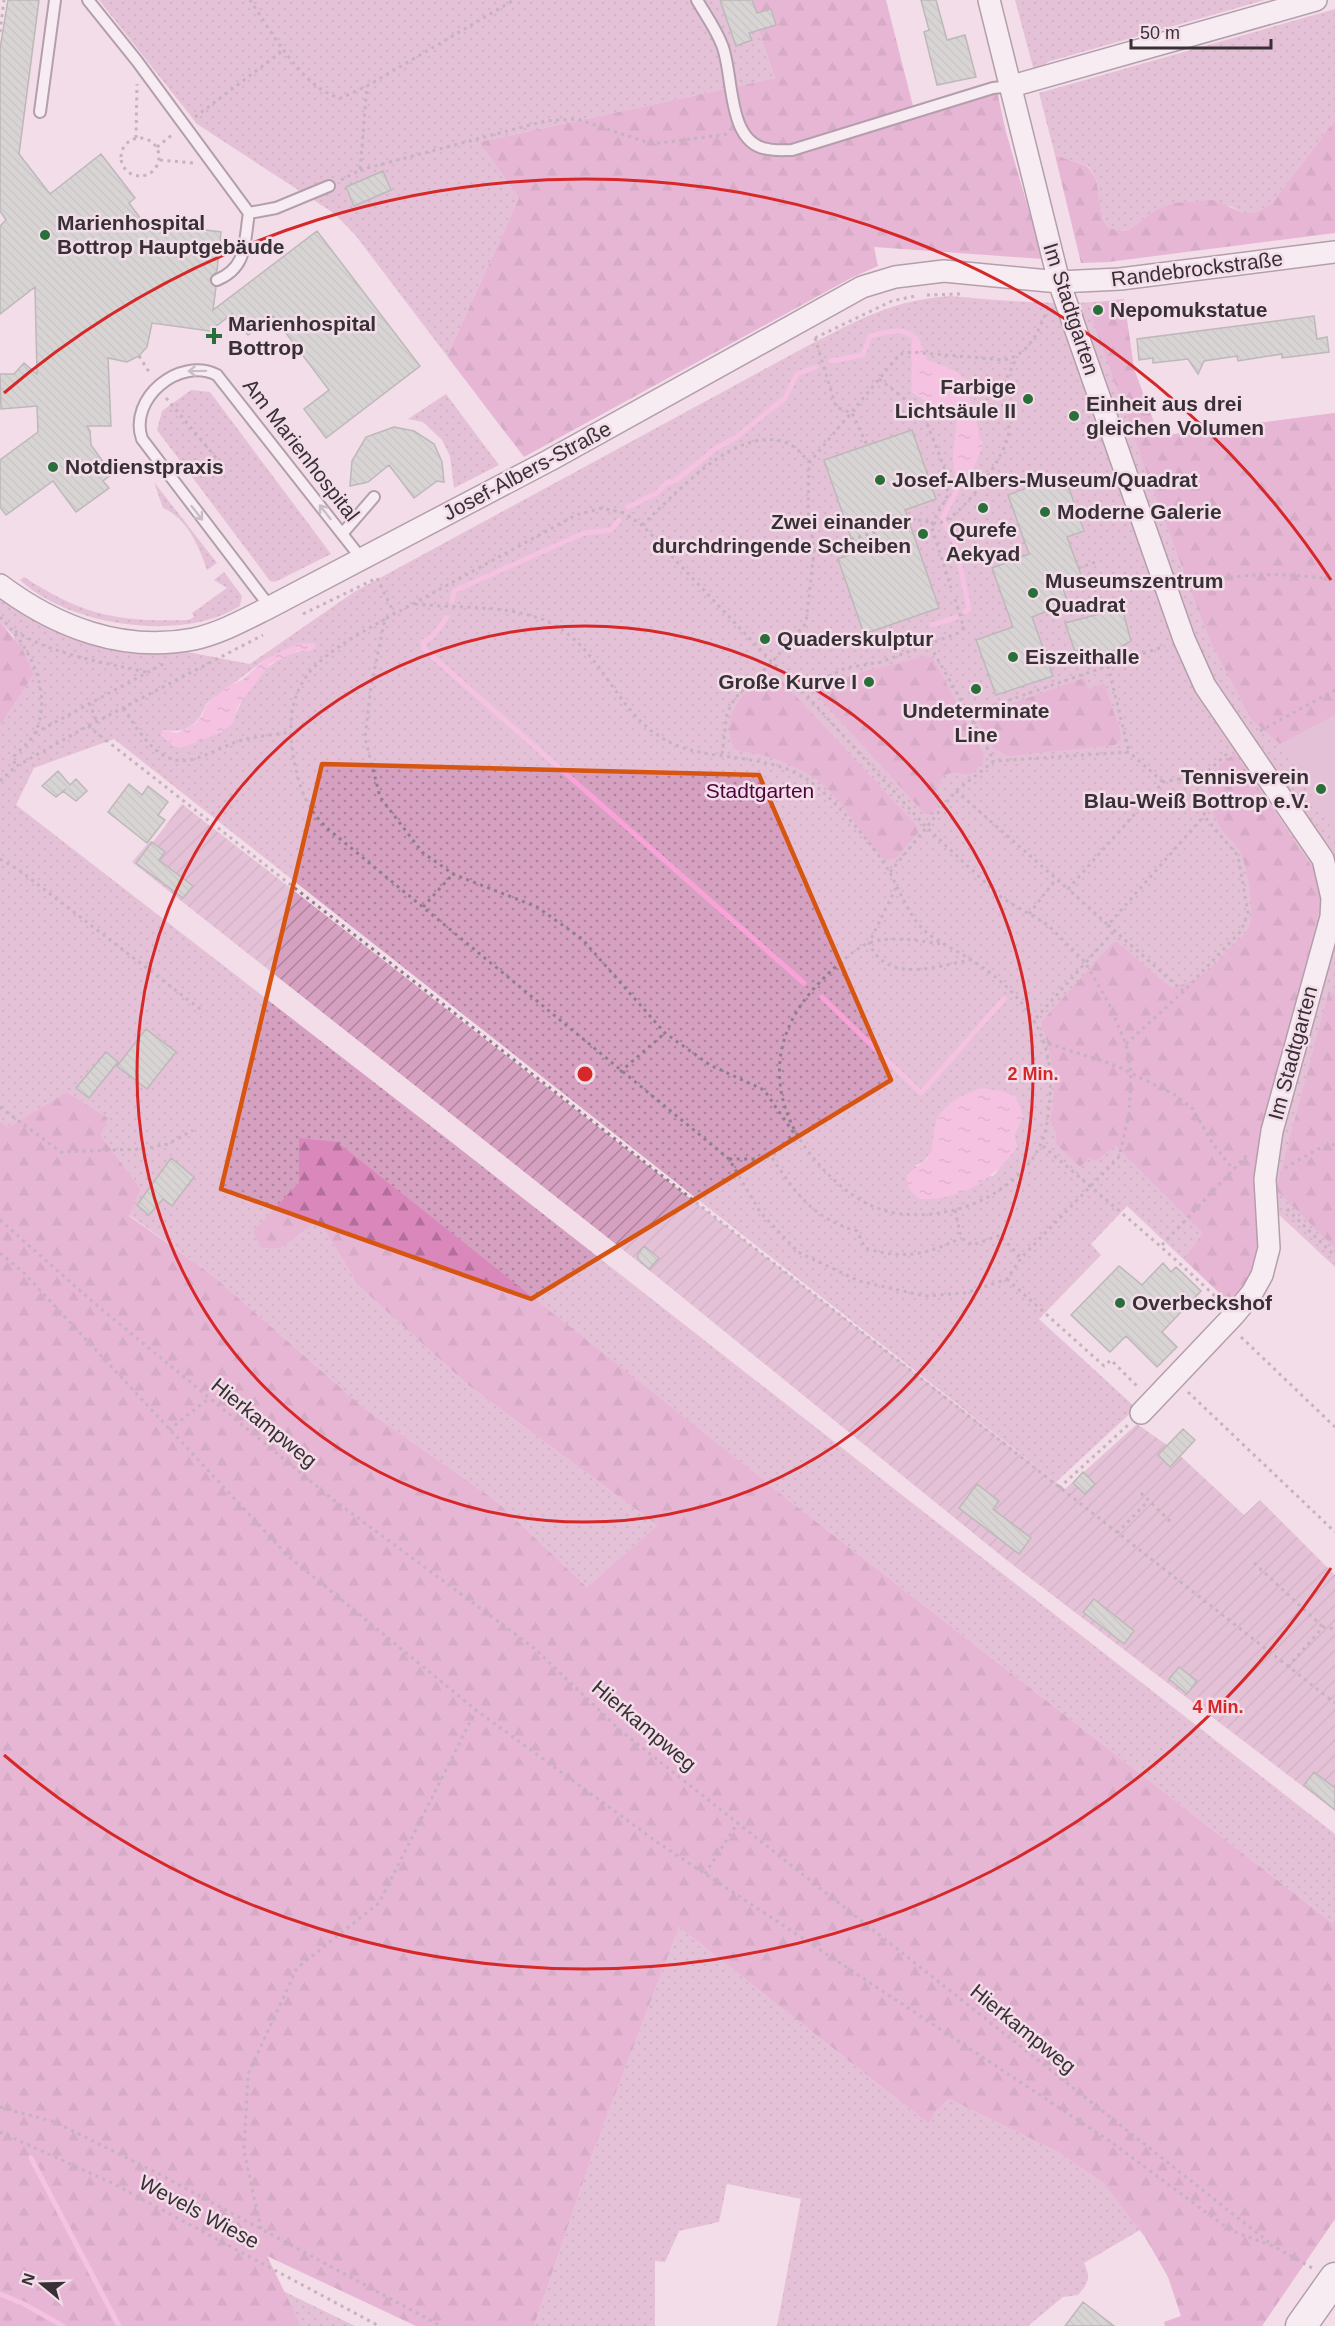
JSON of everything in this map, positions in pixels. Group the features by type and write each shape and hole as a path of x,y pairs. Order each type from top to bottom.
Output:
{"main road":[{"path":"1301,2326 1335,2278"}],"street":[{"name":"Im Stadtgarten","path":"989,0 1059,282 1184,639 1205,686 1323,860 1332,898 1331,917 1272,1131 1266,1179 1269,1248 1262,1275 1252,1293 1230,1319 1147,1407"},
{"path":"1012,86 1316,0"},
{"name":"Randebrockstraße","path":"1059,282 1163,276 1335,252"},
{"name":"Josef-Albers-Straße","path":"0,585 66,625 87,633 122,640 193,639 230,627 270,607 550,460 862,287 895,277 944,271 1059,282"}],"lane":[{"path":"40,112 55,0"},
{"path":"88,0 137,61 249,213 244,252 239,263 230,275 217,280"},
{"path":"697,0 723,46 735,113 745,136 766,149 792,150 993,88 1012,86"},
{"path":"249,213 276,208 329,186"},
{"name":"Am Marienhospital","path":"270,607 142,439 138,427 139,417 146,400 177,374 193,370 208,371 217,375 361,558"},
{"path":"342,534 374,497"}],"path":[{"path":"0,32 4,0"},
{"path":"250,0 285,49 318,89 328,95 341,98 367,86 514,0"},
{"path":"157,147 285,49"},
{"path":"136,138 137,61"},
{"path":"360,170 367,86"},
{"path":"329,186 360,170 545,121 577,119 652,144 743,131"},
{"path":"136,138 150,140 157,147 160,160 157,167 147,176 137,177 126,170 121,153 125,145 136,138"},
{"path":"160,160 217,167"},
{"path":"889,527 918,519 931,525 948,519 972,498 987,478 1009,435 1009,419 1004,409 1002,390 1017,357 1036,338 1059,282"},
{"path":"815,338 892,301 923,295 963,294"},
{"path":"808,317 836,407 852,413 867,445"},
{"path":"722,754 727,713 735,698 772,662 806,623 814,550 808,511 809,463 900,354 930,353 1004,360 1017,357"},
{"path":"139,356 159,387 223,466"},
{"path":"879,379 923,413 944,467 948,495 931,525 951,588"},
{"path":"642,525 725,452 755,441 775,440 794,446 809,463"},
{"path":"602,508 624,513 642,525 772,662 801,689 927,828 1002,898 1048,925 1085,962 1108,1002 1126,1044 1131,1073 1129,1114 1119,1157 1022,1258 1007,1279 966,1293 926,1296 859,1281 798,1252 760,1212 729,1160 620,1072 317,818 307,805 297,780 289,732 293,703 305,677 335,648 394,613 415,604 576,515 602,508"},
{"path":"814,550 879,531"},
{"path":"1078,568 1096,562"},
{"path":"1168,592 1212,579 1260,574 1297,574 1335,580"},
{"path":"297,617 377,578 394,613"},
{"path":"801,689 846,668 881,662 930,646 958,633 964,628 954,596"},
{"path":"385,620 367,712 365,738 371,769 380,797 422,852 453,874 537,907 582,939 665,1033 710,1065 764,1090 814,1161 843,1189 868,1206 897,1213 934,1214 968,1207 1009,1184 1043,1146 1048,1124 1052,1072 1036,1018 1000,981 972,960 945,945 921,926 896,888 890,872 836,804 807,779 770,763 678,746 645,726 585,648 545,620 513,611 415,604"},
{"path":"0,617 30,653 39,683 41,711 35,733"},
{"path":"13,630 37,644 71,656 150,673"},
{"path":"0,781 15,767 88,726 265,634"},
{"path":"969,714 1184,639"},
{"path":"930,646 994,761"},
{"path":"15,767 14,756 35,733 167,662"},
{"path":"1108,666 1129,752 1164,782"},
{"path":"1068,889 1164,782 1178,779 1197,781 1242,741 1335,690"},
{"path":"89,703 97,722"},
{"path":"124,708 143,737 162,754 178,761 193,759 243,740 289,732"},
{"path":"88,726 1335,1703"},
{"path":"890,872 956,791 994,761 1129,752"},
{"path":"1108,925 1204,816 1206,802 1197,781"},
{"path":"956,791 1183,992"},
{"path":"1126,1044 1183,992 1241,931 1248,913 1238,856 1204,816"},
{"path":"0,859 19,870 204,1012"},
{"path":"423,907 453,874"},
{"path":"1029,914 1056,879"},
{"path":"729,1160 772,1158 784,1148 793,1132 778,1082 780,1053 789,1024 806,995 831,970 869,943 896,888"},
{"path":"1036,1018 1114,931"},
{"path":"869,943 911,939 945,945"},
{"path":"869,943 875,957 898,969 935,967 972,960"},
{"path":"620,1072 665,1033"},
{"path":"1042,1040 1061,1049 1117,1065 1175,1095 1193,1108 1213,1144 1233,1169 1162,1245"},
{"path":"0,1107 61,1152 143,1149 168,1144 193,1130"},
{"path":"1266,1179 1318,1149 1335,1144"},
{"path":"1043,1146 1126,1219 1162,1245 1335,1427"},
{"path":"772,1158 807,1205 836,1225 857,1231 865,1248 888,1255 913,1255 934,1250 961,1238"},
{"path":"1267,1207 1284,1206 1335,1257"},
{"path":"955,1210 961,1238 973,1245 1000,1235 1022,1258"},
{"name":"Hierkampweg","path":"0,1220 93,1302 331,1498 534,1648 621,1731 1275,2247"},
{"name":"Hierkampweg","path":"0,1253 23,1272 288,1556 476,1710 705,1874 1111,2142 1230,2230 1275,2247 1335,2278"},
{"path":"1007,1279 1104,1366 1111,1360 1147,1407 1059,1488"},
{"path":"1173,1378 1335,1532"},
{"path":"169,1430 209,1398"},
{"path":"1141,1493 1173,1524"},
{"path":"1117,1533 1148,1501"},
{"path":"1254,1563 1323,1628 1335,1629"},
{"path":"1288,1666 1323,1628"},
{"path":"261,2229 244,2151 248,2074 297,1968 379,1903 476,1710"},
{"path":"705,1874 738,1822"},
{"path":"0,2107 55,2122 441,2326"},
{"name":"Wevels Wiese","path":"0,2132 112,2183 380,2326"}],"highlighted area":[{"path":"322,764 759,775 891,1080 531,1299 221,1189"}],"green space":[{"path":"99,0 748,0 775,78 479,142 519,198 447,356 356,236 335,214 197,124"},
{"path":"748,0 886,0 913,106 995,82 1006,132 1043,259 874,247 878,266 851,278 524,457 447,356 519,198 479,142 775,78"},
{"path":"1015,0 1265,0 1047,62 1042,69 1034,71"},
{"path":"1335,9 1335,120 1272,203 1255,213 1244,213 1230,206 1154,211 1129,230 1117,231 1108,227 1103,220 1096,179 1088,166 1055,155 1039,93"},
{"path":"1335,120 1335,233 1108,262 1081,263 1055,155 1087,166 1096,179 1103,220 1108,227 1118,231 1129,230 1154,211 1174,203 1213,200 1244,213 1255,213 1272,203"},
{"name":"Stadtgarten","path":"950,296 1059,303 1124,299 1134,369 1159,436 1335,413 1335,1267 1276,1212 1231,1304 1127,1206 1091,1244 1101,1255 1039,1319 1136,1408 1056,1482 114,739 34,768 16,805 450,1141 1335,1834 1335,1925 787,1499 300,1138 299,1182 254,1232 318,1220 359,1286 468,1385 657,1525 587,1587 495,1500 365,1409 211,1274 129,1215 141,1189 101,1136 108,1118 67,1092 8,1127 0,1121 0,726 34,674 13,635 0,622 0,595 52,629 78,639 172,649 250,664 354,592 811,344 878,312 929,298","holes":["913,336 918,337 927,360 955,372 965,383 979,448 973,468 957,489 953,455 958,416 955,406 933,405 912,392","315,643 311,650 283,657 261,674 251,685 232,724 174,746 161,735 164,730 178,731 195,723 206,704 266,659","1023,1115 1014,1136 1017,1147 993,1176 914,1166 922,1163 930,1154"]},
{"path":"1124,299 1134,369 1159,436 1335,413 1335,715 1280,744 1252,720 1211,643 1145,468 1092,318 1093,308 1100,303"},
{"path":"191,390 210,392 331,554 275,582 270,581 157,430 162,411"},
{"path":"446,394 499,465 454,488 450,456 442,440 423,422 408,419"},
{"path":"154,482 217,563 207,570 191,534 179,519 163,508"},
{"path":"224,572 242,596 240,606 216,617 188,624 158,626 127,624 67,609 41,596 20,580 24,577 65,600 102,614 142,620 189,620 194,617 192,613 227,588 214,580"},
{"path":"0,622 22,648 34,674 0,726"},
{"path":"922,656 931,657 935,662 984,755 983,762 972,774 951,773 942,778 938,788 939,805 932,815 924,813 815,693 816,689 842,678"},
{"path":"769,673 778,677 917,826 918,833 896,858 885,860 838,800 813,777 782,762 756,753 742,752 734,747 730,738 729,726 735,708 746,692"},
{"path":"1084,678 1089,689 1104,683 1120,731 1120,740 1115,745 1008,756 993,748 976,716"},
{"name":"Tennisverein Blau-Weiß Bottrop e.V.","path":"1335,715 1335,834 1280,744"},
{"path":"1235,754 1317,874 1324,891 1268,1115 1257,1266 1245,1288 1231,1304 1184,1259 1203,1233 1116,1146 1095,1161 1090,1157 1080,1167 1056,1144 1056,1132 1050,1120 1054,1096 1053,1073 1042,1021 1114,942 1117,942 1171,988 1204,974 1247,931 1252,908 1244,863 1238,848 1224,833 1214,816 1209,796 1212,777 1225,761"},
{"path":"182,804 1065,1489 1137,1424 1174,1450 1244,1515 1260,1500 1335,1575 1335,1811 1004,1558 655,1275 132,862 150,841 153,842"},
{"path":"1328,994 1335,995 1335,1248 1276,1190"},
{"path":"67,1092 108,1118 101,1136 141,1189 129,1216 211,1274 365,1409 495,1500 587,1587 657,1525 468,1385 359,1286 318,1220 280,1248 262,1248 253,1232 299,1182 299,1138 337,1142 787,1499 1335,1925 1335,2219 1262,2326 1165,2326 1164,2322 1181,2316 1168,2277 1145,2237 1103,2183 1058,2152 949,2099 936,2111 929,2124 679,1927 594,2150 534,2326 416,2326 267,2256 301,2326 0,2326 0,1121 8,1127"},
{"path":"679,1927 929,2124 936,2111 949,2099 1058,2152 1103,2183 1140,2230 1084,2263 1088,2272 1088,2280 1078,2295 1063,2297 1028,2326 777,2326 801,2199 727,2184 719,2222 679,2231 665,2262 655,2261 655,2326 534,2326 594,2150"},
{"path":"283,2291 355,2326 301,2326"}],"water":[{"path":"912,335 918,337 927,360 945,366 965,379 979,438 983,442 973,468 957,490 953,455 958,416 955,406 933,405 911,391"},
{"path":"298,643 314,643 316,647 311,651 298,651 270,664 238,706 232,724 222,732 182,748 174,746 161,735 163,730 177,733 195,724 202,716 206,705 228,686 242,680 266,659"},
{"path":"981,1088 1002,1091 1016,1097 1023,1115 1014,1136 1017,1147 998,1169 975,1186 948,1196 919,1199 909,1189 906,1176 930,1154 938,1118 953,1101"}],"building":[{"path":"8,0 39,0 19,154 50,194 101,154 135,198 129,203 143,222 221,232 217,271 210,279 216,287 213,310 317,231 420,366 326,438 304,409 329,390 273,316 248,335 232,314 210,331 152,323 147,347 139,356 127,362 108,358 111,426 87,426 90,431 91,445 112,474 103,481 109,488 76,512 53,481 6,515 0,507 0,460 38,432 37,406 1,409 0,374 14,374 24,363 37,374 35,287 0,314 0,226 6,220 0,211 0,49"},
{"path":"720,0 752,0 757,13 771,9 776,25 749,33 752,40 736,46"},
{"path":"921,0 936,0 947,40 965,35 976,77 937,85 924,32 929,30"},
{"path":"383,171 391,190 354,206 346,187"},
{"path":"1314,316 1317,339 1327,337 1329,352 1282,358 1282,354 1238,361 1237,356 1204,361 1198,374 1188,359 1153,363 1153,358 1139,360 1137,339"},
{"path":"394,427 414,431 434,444 442,462 444,482 437,481 414,498 389,465 368,482 350,486 352,461 366,437"},
{"path":"912,430 936,499 905,510 939,608 864,634 838,559 856,552 824,460"},
{"name":"Museumszentrum Quadrat","path":"1064,474 1084,531 1067,537 1081,575 1061,583 1068,603 1032,617 1053,676 996,695 976,640 1013,627 992,568 1029,554 1008,495"},
{"path":"1122,608 1131,641 1109,653 1111,657 1096,663 1093,654 1088,656 1085,648 1075,651 1065,623"},
{"path":"58,771 70,785 76,779 87,791 76,801 63,791 56,797 42,786"},
{"path":"129,784 142,795 148,786 168,802 158,815 165,820 147,843 108,812"},
{"path":"152,842 165,852 159,860 193,886 183,898 136,863"},
{"path":"146,1029 176,1052 147,1089 117,1066"},
{"path":"106,1052 118,1062 89,1098 76,1088"},
{"path":"171,1158 194,1177 172,1206 163,1199 149,1215 137,1205"},
{"path":"644,1246 659,1258 649,1269 638,1259 638,1254"},
{"path":"1163,1263 1171,1272 1176,1267 1201,1291 1162,1332 1177,1347 1157,1367 1126,1336 1110,1352 1071,1315 1119,1266 1142,1285"},
{"path":"1183,1429 1195,1440 1170,1467 1158,1455"},
{"path":"1083,1472 1095,1484 1085,1494 1073,1483"},
{"path":"977,1484 999,1501 993,1509 1031,1538 1019,1554 959,1508"},
{"path":"1094,1599 1134,1631 1124,1644 1083,1612"},
{"path":"1179,1667 1197,1681 1187,1694 1169,1679"},
{"path":"1314,1772 1335,1788 1335,1810 1304,1785"},
{"path":"1083,2302 1114,2326 1065,2326"}],"waterway":[{"path":"831,361 863,355 870,336 901,331 912,336 916,341"},
{"path":"628,507 657,493 666,483 675,481 715,449 735,438 785,398 797,374 816,367"},
{"path":"960,484 942,519 955,542 969,609 965,612"},
{"path":"452,601 454,591 584,533 611,530 619,520"},
{"path":"447,617 432,637 423,642 424,649 804,983"},
{"path":"932,625 957,617"},
{"path":"822,997 921,1093 1004,999"},
{"path":"31,2158 119,2326"},
{"path":"0,2294 24,2304 63,2326"}],"place":[{"name":"Marienhospital Bottrop Hauptgebäude","path":"45,235"},
{"name":"Nepomukstatue","path":"1098,310"},
{"name":"Marienhospital Bottrop","path":"214,336"},
{"name":"Farbige Lichtsäule II","path":"1028,399"},
{"name":"Einheit aus drei gleichen Volumen","path":"1074,416"},
{"name":"Notdienstpraxis","path":"53,467"},
{"name":"Josef-Albers-Museum/Quadrat","path":"880,480"},
{"name":"Qurefe Aekyad","path":"983,508"},
{"name":"Moderne Galerie","path":"1045,512"},
{"name":"Zwei einander durchdringende Scheiben","path":"923,534"},
{"name":"Museumszentrum Quadrat","path":"1033,593"},
{"name":"Quaderskulptur","path":"765,639"},
{"name":"Eiszeithalle","path":"1013,657"},
{"name":"Große Kurve I","path":"869,682"},
{"name":"Undeterminate Line","path":"976,689"},
{"name":"Tennisverein Blau-Weiß Bottrop e.V.","path":"1321,789"},
{"name":"Overbeckshof","path":"1120,1303"}]}
